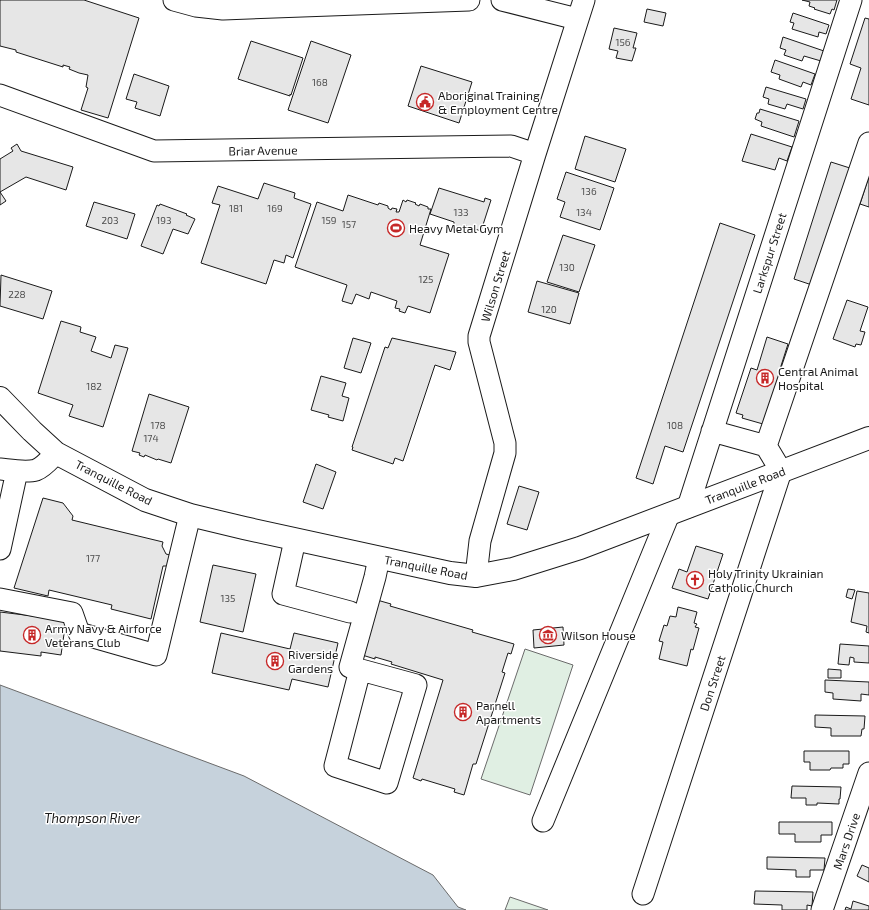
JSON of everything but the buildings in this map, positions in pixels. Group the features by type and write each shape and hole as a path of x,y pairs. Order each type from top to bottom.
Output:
{"main road":[{"name":"Tranquille Road","path":"0,398 56,453 145,500 190,515 295,540 450,573 476,576 513,569 580,548 869,438"}],"street":[{"path":"174,0 196,6 224,9 469,0"},
{"path":"502,0 581,10"},
{"name":"Larkspur Street","path":"543,821 712,431 851,0"},
{"name":"Wilson Street","path":"476,576 480,541 505,453 505,443 479,342 479,336 581,10"},
{"name":"Briar Avenue","path":"0,96 154,152 511,146 535,154"},
{"path":"766,446 868,148"},
{"path":"712,431 766,446 781,471"},
{"path":"0,549 8,470 36,470 43,466 56,453"},
{"name":"Don Street","path":"644,894 781,471"},
{"path":"0,599 72,613 79,633 156,655 190,515"},
{"path":"295,540 283,594 350,612"},
{"path":"360,670 335,766 387,783 416,685 350,667 379,558"},
{"name":"Mars Drive","path":"822,910 869,773"}],"green space":[{"path":"525,649 573,665 530,795 481,779"},
{"path":"510,897 548,910 505,910"}],"water":[{"name":"Thompson River","path":"0,685 244,776 433,875 458,907 466,910 0,910"}],"place":[{"name":"Aboriginal Training & Employment Centre","path":"425,102"},
{"name":"Heavy Metal Gym","path":"396,228"},
{"name":"Central Animal Hospital","path":"765,378"},
{"name":"Holy Trinity Ukrainian Catholic Church","path":"695,580"},
{"name":"Army Navy & Airforce Veterans Club","path":"32,635"},
{"name":"Wilson House","path":"548,635"},
{"name":"Riverside Gardens","path":"275,661"},
{"name":"Parnell Apartments","path":"463,712"}]}
